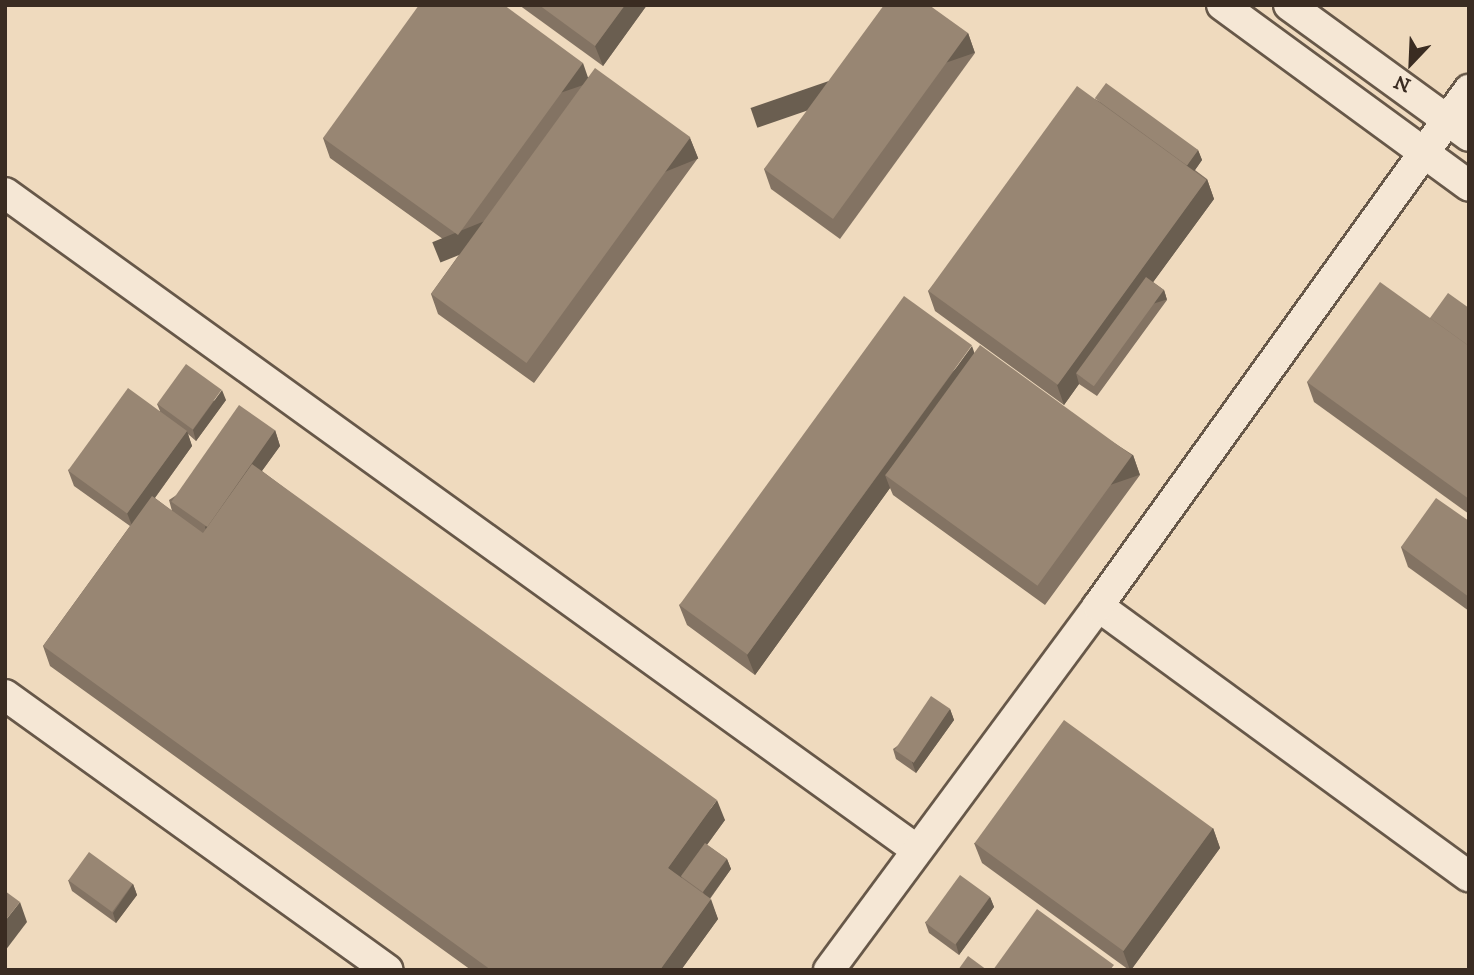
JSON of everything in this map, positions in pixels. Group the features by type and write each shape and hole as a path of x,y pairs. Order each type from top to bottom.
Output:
{"street":[{"path":"1222,5 1469,186"},
{"path":"1289,5 1458,128"},
{"path":"829,970 1098,606 1422,152 1458,128 1469,89"},
{"path":"5,193 916,850"},
{"path":"1098,606 1469,877"},
{"path":"5,695 387,970"}],"building":[{"path":"419,5 504,5 583,63 458,235 323,138"},
{"path":"539,5 625,5 595,46"},
{"path":"884,5 929,5 968,33 833,219 764,169"},
{"path":"595,68 690,137 526,363 431,294"},
{"path":"1106,83 1198,150 1187,165 1095,98"},
{"path":"1077,86 1206,180 1058,385 928,291"},
{"path":"1146,277 1164,290 1094,386 1076,373"},
{"path":"1380,282 1469,346 1469,499 1307,382"},
{"path":"1448,293 1469,308 1469,346 1430,318"},
{"path":"904,296 972,345 747,654 679,605"},
{"path":"980,345 1132,456 1037,586 885,475"},
{"path":"186,364 222,390 193,430 157,404"},
{"path":"128,388 187,431 127,513 68,471"},
{"path":"239,405 275,430 207,527 171,502"},
{"path":"252,464 717,800 668,868 711,899 660,970 491,970 43,646 152,496 203,533"},
{"path":"1436,498 1469,521 1469,597 1401,547"},
{"path":"931,696 950,709 914,763 895,750"},
{"path":"1064,720 1213,828 1124,951 975,843"},
{"path":"705,843 727,859 703,892 681,876"},
{"path":"89,852 133,884 112,912 68,880"},
{"path":"960,875 990,897 955,944 925,923"},
{"path":"5,891 20,902 5,921"},
{"path":"1037,909 1114,965 1110,970 993,970"},
{"path":"968,956 987,970 958,970"}]}
